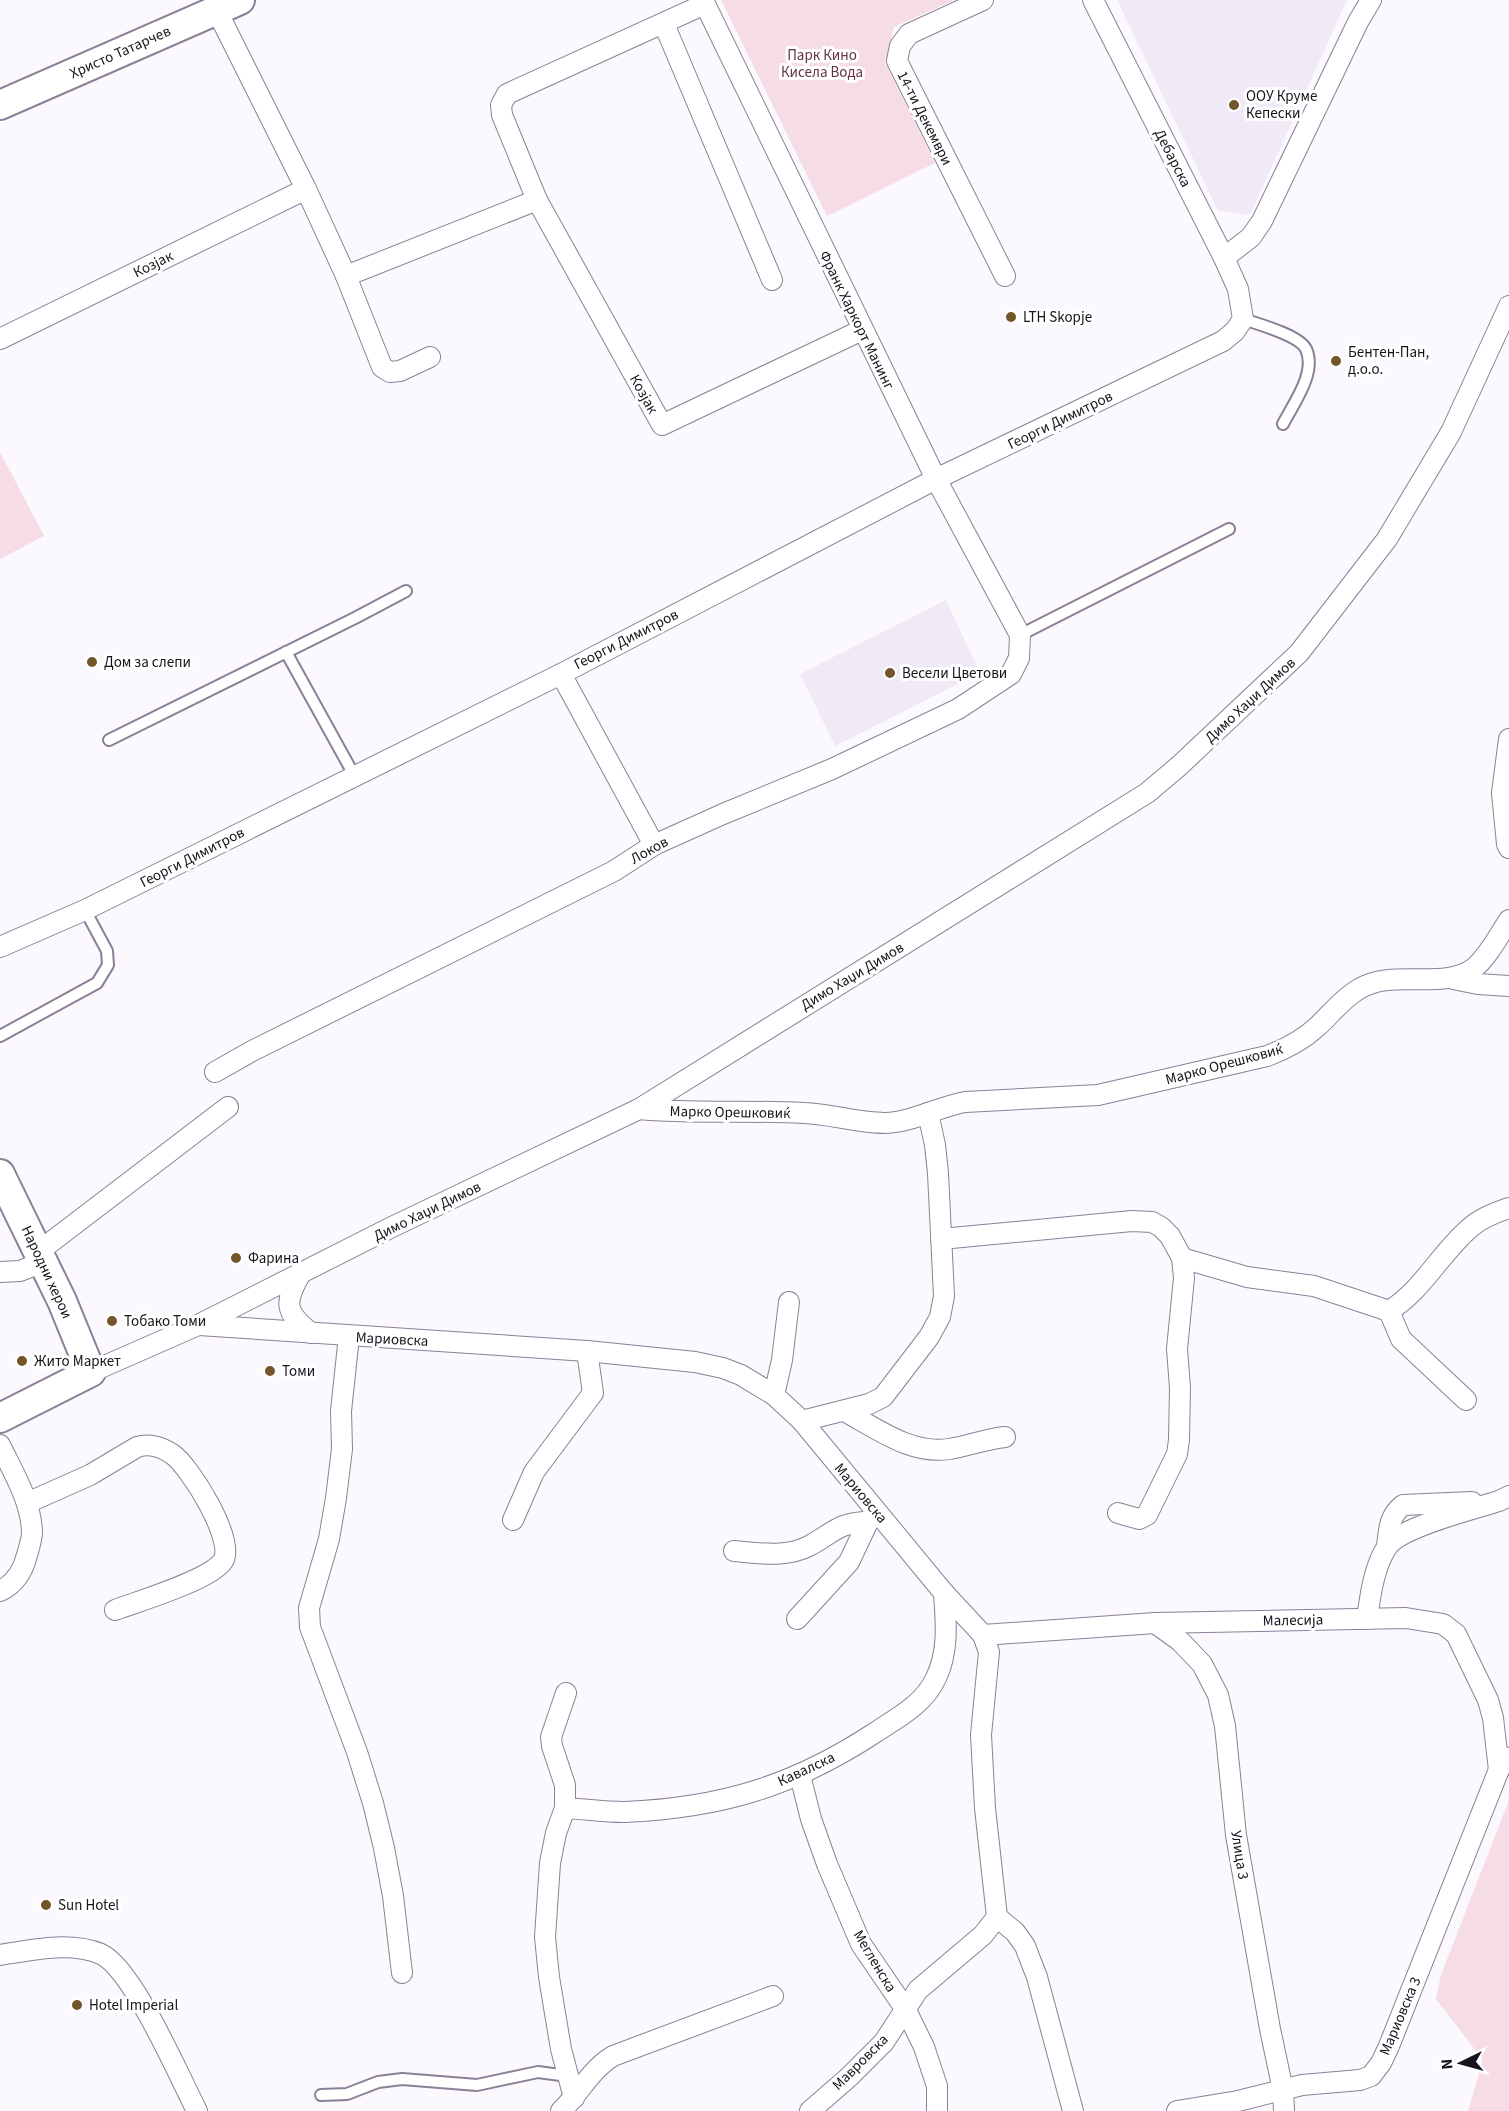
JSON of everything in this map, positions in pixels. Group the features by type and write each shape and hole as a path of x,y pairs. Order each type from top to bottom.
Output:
{"street":[{"name":"14-ти Декември","path":"983,0 909,34 900,46 897,61 1005,276"},
{"name":"Дебарска","path":"1093,0 1224,258 1238,289 1243,319"},
{"path":"1224,258 1251,237 1262,221 1358,22 1371,0"},
{"name":"Козјак","path":"704,2 664,24 507,94 503,99 502,116 537,200 662,425 862,330"},
{"name":"Франк Харкорт Манинг","path":"704,2 936,480 1020,635"},
{"path":"228,5 306,189 346,276 382,367 390,372 400,371 430,357"},
{"name":"Христо Татарчев","path":"0,105 228,5"},
{"path":"664,24 772,280"},
{"name":"Козјак","path":"0,339 306,189"},
{"path":"346,276 537,200"},
{"name":"Димо Хаџи Димов","path":"0,1418 639,1109 1147,793 1179,766 1299,653 1387,539 1451,432 1509,306"},
{"name":"Георги Димитров","path":"0,947 85,910 561,674 936,480 1223,342 1235,332 1243,319"},
{"name":"Локов","path":"215,1072 252,1051 614,871 654,845 832,769 958,709 1011,674 1019,658 1020,635"},
{"path":"561,674 654,845"},
{"path":"1509,739 1502,793 1509,848"},
{"path":"1453,979 1475,968 1509,920"},
{"name":"Марко Орешковиќ","path":"639,1109 680,1113 806,1113 839,1119 886,1123 908,1120 945,1106 965,1102 1098,1095 1267,1056 1291,1046 1359,989 1373,984 1410,978 1453,979 1478,984 1509,986"},
{"path":"0,1272 20,1271 40,1257 228,1107"},
{"path":"802,1421 869,1404 883,1397 929,1337 940,1317 944,1296 938,1173 928,1113"},
{"name":"Народни херои","path":"0,1174 62,1301 91,1372"},
{"path":"1389,1311 1404,1302 1452,1245 1473,1225 1509,1208"},
{"path":"941,1239 1132,1221 1152,1222 1170,1236 1182,1258 1184,1278 1177,1349 1180,1388 1177,1454 1147,1515 1139,1519 1118,1513"},
{"path":"1182,1258 1247,1276 1314,1286 1389,1311 1401,1339 1466,1400"},
{"path":"301,1273 291,1291 290,1305 294,1320 311,1333"},
{"path":"774,1395 782,1360 789,1302"},
{"name":"Мариовска","path":"198,1324 587,1352 695,1362 723,1368 750,1380 774,1395 802,1421 872,1516 983,1635"},
{"path":"349,1336 341,1411 342,1449 336,1498 329,1539 309,1608 310,1627 357,1752 373,1803 393,1896 402,1973"},
{"path":"513,1520 534,1472 593,1394 587,1352"},
{"path":"844,1411 890,1437 917,1447 947,1449 1005,1437"},
{"path":"0,1445 27,1503 32,1533 25,1562 19,1575 8,1587 0,1591"},
{"path":"27,1503 90,1475 144,1445 173,1454 192,1476 225,1541 225,1558 218,1567 189,1582 115,1610"},
{"path":"1387,1546 1402,1534 1415,1528 1504,1498"},
{"path":"1367,1619 1372,1587 1387,1546 1390,1521 1394,1512 1403,1505 1504,1498"},
{"path":"734,1551 770,1555 807,1548 833,1530 872,1516"},
{"path":"797,1619 849,1562 872,1516"},
{"name":"Кавалска","path":"565,1808 622,1812 709,1804 749,1794 800,1775 861,1742 914,1708 927,1694 936,1678 944,1657 946,1633 944,1593"},
{"name":"Малесија","path":"983,1635 1155,1623 1406,1618 1443,1624 1456,1634 1488,1700 1493,1718 1499,1770"},
{"name":"Улица 3","path":"1155,1623 1180,1641 1202,1664 1218,1695 1225,1726 1236,1835 1283,2090 1284,2111"},
{"path":"983,1635 989,1652 982,1710 981,1746 997,1917 1015,1932 1029,1956 1037,1977 1072,2111"},
{"path":"566,1693 551,1737 565,1785 565,1808 556,1833 550,1863 545,1937 549,1977 568,2076 568,2105"},
{"path":"1499,1770 1509,1745"},
{"name":"Мариовска 3","path":"1177,2111 1238,2101 1302,2085 1360,2080 1371,2076 1381,2063 1499,1770"},
{"name":"Мегленска","path":"800,1775 811,1819 827,1864 861,1944 906,2010 924,2047 937,2086 938,2111"},
{"path":"906,2010 918,1990 983,1935 997,1917"},
{"path":"0,1955 40,1948 82,1949 102,1955 126,1978 144,2006 197,2111"},
{"path":"568,2105 597,2068 613,2056 773,1996"},
{"name":"Мавровска","path":"810,2111 884,2042 906,2010"}],"lane":[{"path":"1243,319 1282,333 1306,348 1309,366 1304,384 1283,424"},
{"path":"1020,635 1229,529"},
{"path":"109,740 406,591"},
{"path":"286,652 354,776"},
{"path":"0,1036 97,983 108,965 107,951 85,910"},
{"path":"321,2095 347,2094 378,2082 402,2079 477,2085 538,2072 568,2076"}],"shaded area":[{"name":"ООУ Круме Кепески","path":"1117,0 1347,0 1250,215 1218,211"},
{"name":"Весели Цветови","path":"946,600 980,673 835,746 800,674"}],"green space":[{"name":"Парк Кино Кисела Вода","path":"721,0 954,0 894,27 885,63 935,163 827,216"},
{"path":"0,452 44,536 0,559"},
{"path":"1509,1800 1509,2111 1468,2111 1483,2060 1436,1999 1441,1975"}],"place":[{"name":"ООУ Круме Кепески","path":"1234,105"},
{"name":"LTH Skopje","path":"1011,317"},
{"name":"Бентен-Пан, д.о.о.","path":"1336,361"},
{"name":"Дом за слепи","path":"92,662"},
{"name":"Весели Цветови","path":"890,673"},
{"name":"Фарина","path":"236,1258"},
{"name":"Тобако Томи","path":"112,1321"},
{"name":"Жито Маркет","path":"22,1361"},
{"name":"Томи","path":"270,1371"},
{"name":"Sun Hotel","path":"46,1905"},
{"name":"Hotel Imperial","path":"77,2005"}]}
